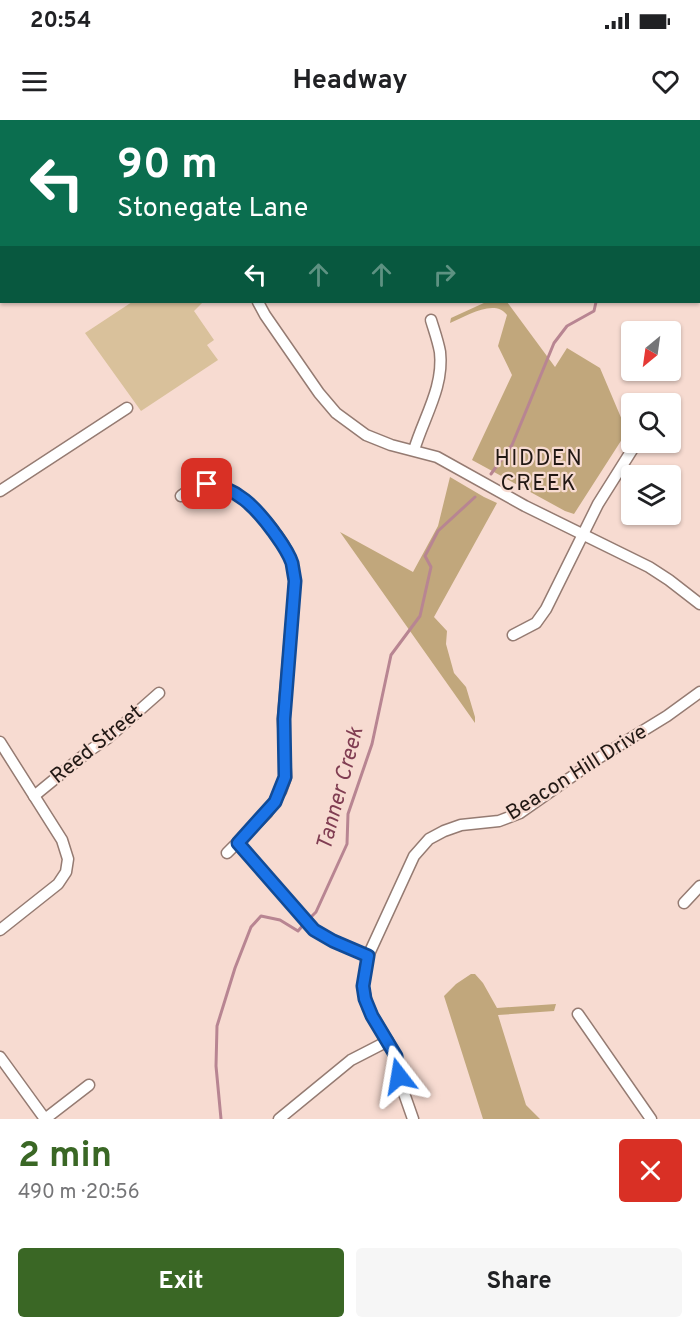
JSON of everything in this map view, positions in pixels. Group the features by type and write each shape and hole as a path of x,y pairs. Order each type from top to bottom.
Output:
{"street":[{"path":"259,303 319,393 336,413 366,435 391,445 436,457 529,508 649,567 700,604"},
{"path":"414,450 436,392 441,370 440,350 431,320"},
{"path":"0,491 127,408"},
{"path":"513,635 536,623 546,609 598,504 631,453"},
{"path":"181,496 199,485 207,484 223,487 241,496 258,512 283,545 291,562 295,581 284,719 285,777 275,802 227,853"},
{"name":"Beacon Hill Drive","path":"413,1119 399,1079 396,1056 372,1016 365,999 363,986 368,956 410,862 429,839 455,826 499,821 520,813 597,759 673,713 700,692"},
{"name":"Reed Street","path":"34,796 108,738 159,693"},
{"path":"0,742 62,840 67,855 67,869 58,884 0,930"},
{"path":"238,843 314,930 368,956"},
{"path":"684,903 700,886"},
{"path":"578,1014 651,1119"},
{"path":"279,1119 351,1060 388,1041"},
{"path":"0,1057 45,1119 89,1085"}],"shaded area":[{"path":"130,303 202,303 194,311 214,340 207,345 218,360 141,411 85,333"},
{"path":"484,303 508,303 555,367 567,348 600,368 621,418 621,441 574,514 472,460 512,375 498,346 507,315 501,310 487,308 450,323 451,318"},
{"path":"450,477 497,503 434,617 447,631 446,644 454,673 466,687 475,723 340,532 413,572 438,526"},
{"path":"471,974 475,974 483,983 497,1008 556,1004 554,1011 498,1015 526,1105 540,1119 483,1119 444,996"}],"waterway":[{"name":"Tanner Creek","path":"491,474 512,445 554,343 567,326 594,311 596,303"},
{"name":"Tanner Creek","path":"309,919 316,912 347,844 348,814 372,744 391,655 420,616 431,567 425,556 438,531 475,497"},
{"name":"Tanner Creek","path":"221,1119 216,1066 217,1026 235,968 251,927 261,916 280,920 298,931 304,924"}],"district":[{"name":"HIDDEN CREEK","path":"539,472"}],"route":[{"path":"207,484 231,490 258,512 283,545 291,562 295,581 284,719 285,777 275,802 238,843 314,930 320,935 368,956 364,969 365,999 372,1016 396,1056 399,1076"}]}
